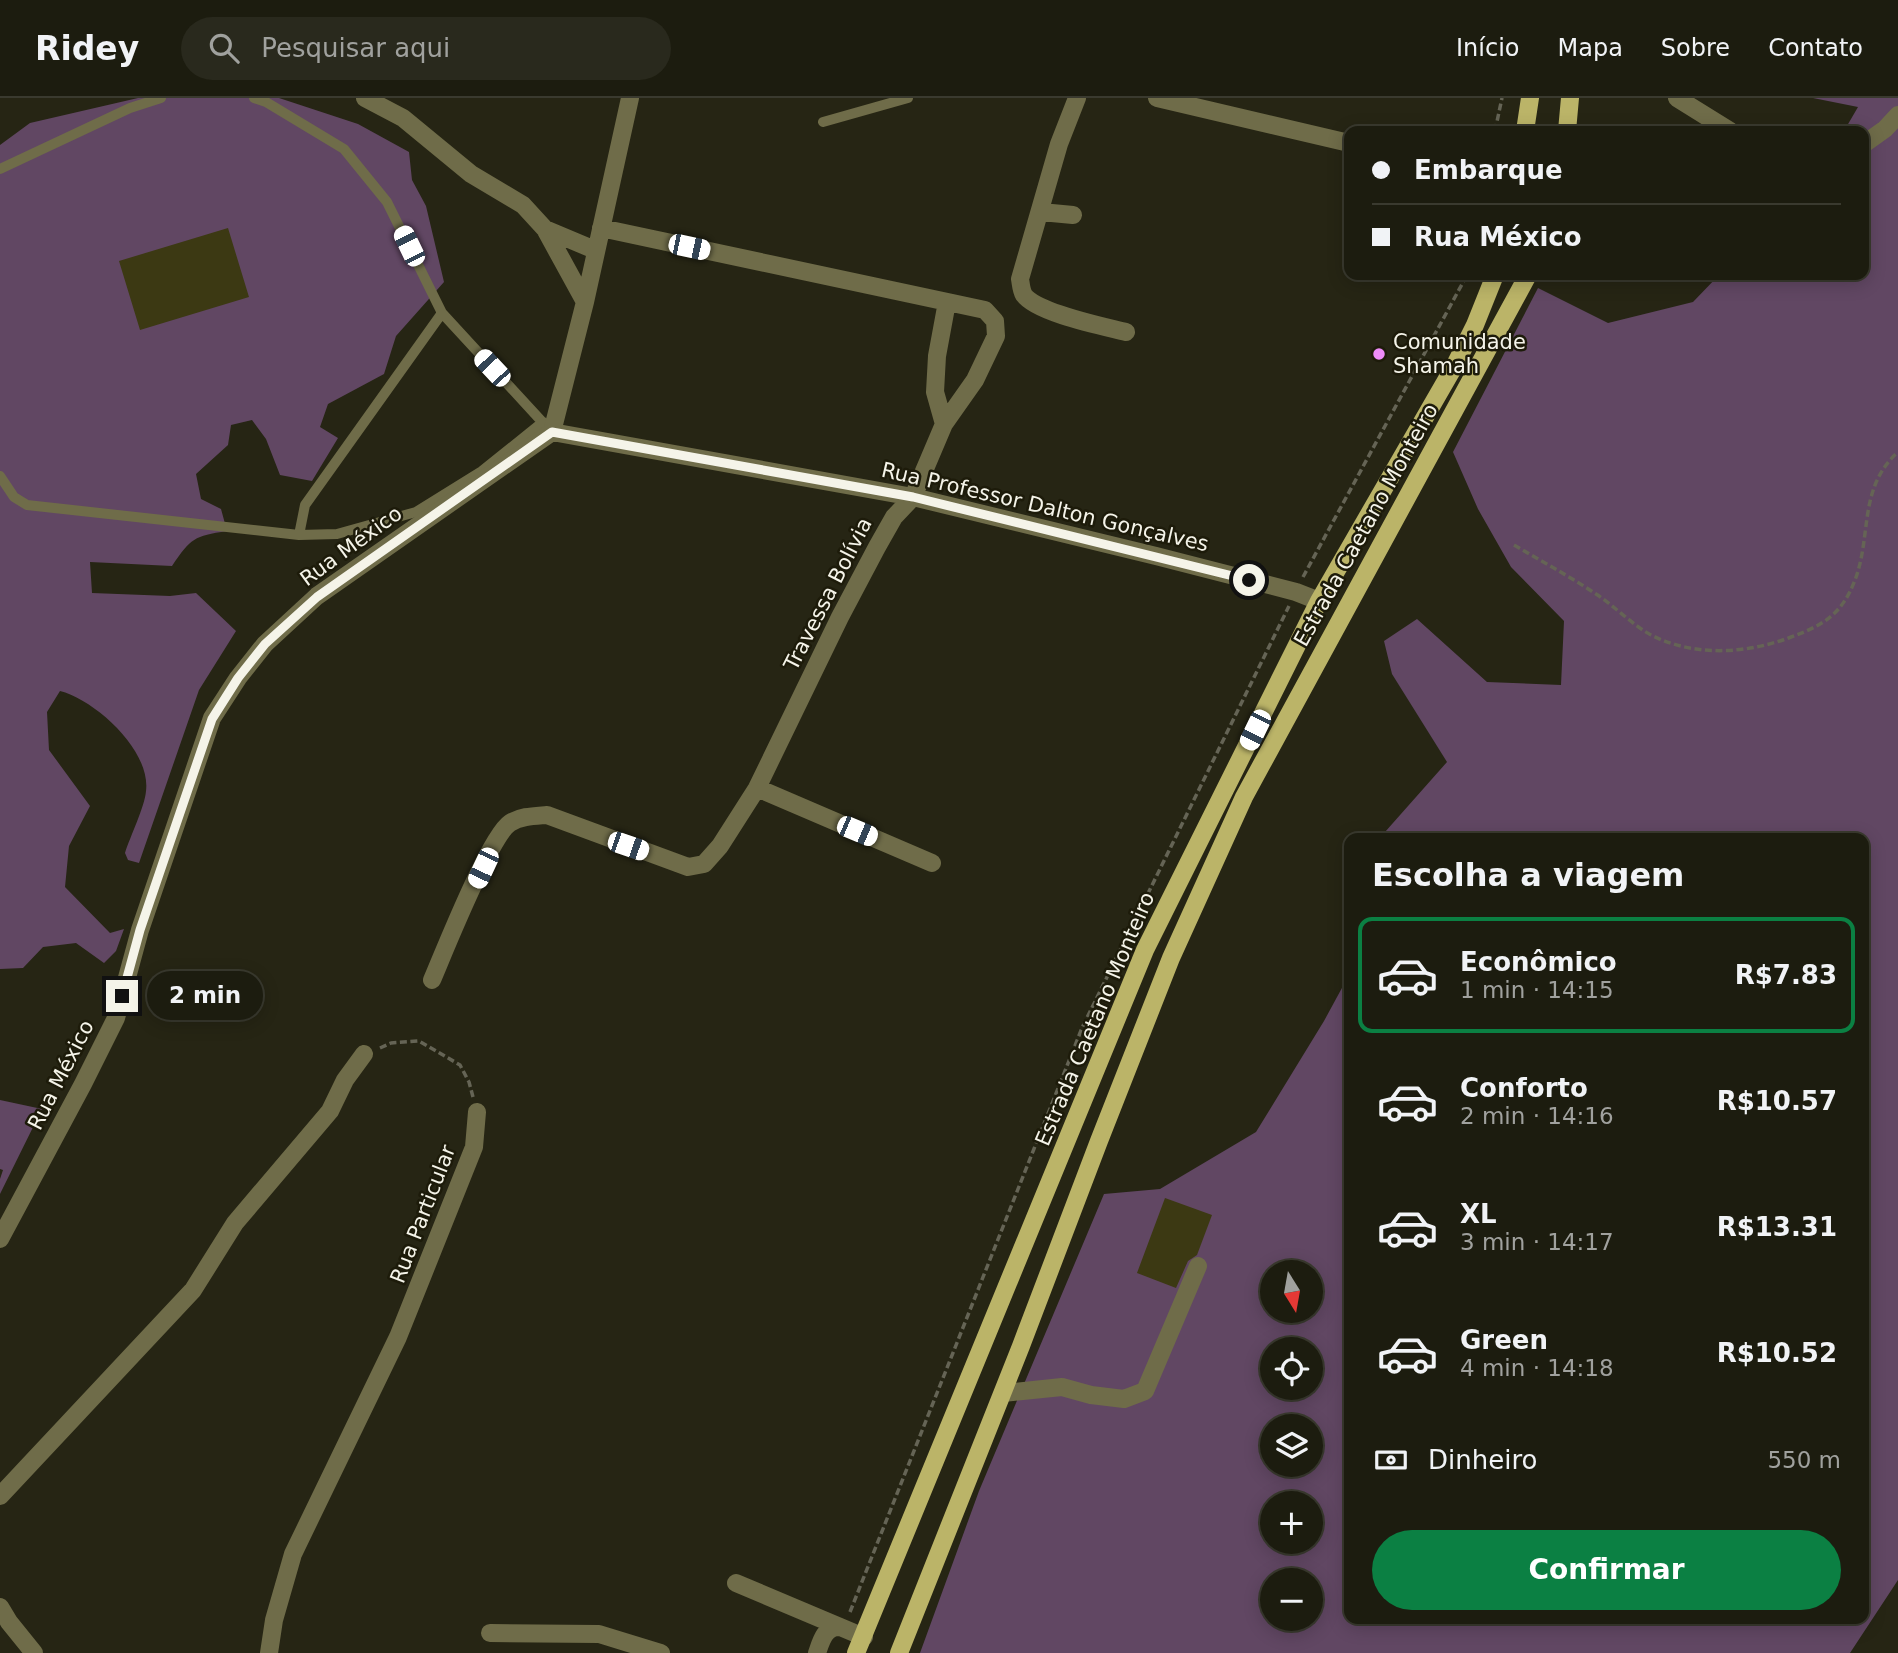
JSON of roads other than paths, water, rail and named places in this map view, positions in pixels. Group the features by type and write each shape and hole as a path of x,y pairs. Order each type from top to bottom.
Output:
{"main road":[{"path":"1526,126 1530,98"},
{"path":"1567,126 1570,98"},
{"name":"Estrada Caetano Monteiro","path":"860,1645 1145,950 1319,601 1455,365 1493,280"},
{"name":"Estrada Caetano Monteiro","path":"899,1653 1166,971 1244,797 1525,280"}],"street":[{"path":"365,98 403,118 471,174 523,205 545,229 585,302"},
{"path":"547,427 585,302 630,98"},
{"path":"1076,98 1059,145 1020,279 1023,293 1033,303 1067,316 1126,332"},
{"path":"1157,98 1198,102 1344,142"},
{"path":"1677,98 1722,126"},
{"path":"1869,140 1898,115"},
{"path":"1041,212 1073,215"},
{"name":"Travessa Bolívia","path":"432,980 494,844 509,824 528,817 547,815 688,867 704,864 720,846 757,788 871,559 894,517 913,497 944,424 975,380 996,337 995,321 985,310 601,228"},
{"path":"545,229 595,250"},
{"path":"944,424 935,392 937,356 947,302"},
{"name":"Rua Professor Dalton Gonçalves","path":"547,427 913,497 1169,559 1296,592 1319,601"},
{"name":"Rua México","path":"0,1239 116,1018 140,930 212,719 238,678 265,644 317,597 547,427"},
{"path":"757,788 932,863"},
{"path":"0,1496 193,1290 235,1223 330,1111 345,1080 364,1054"},
{"name":"Rua Particular","path":"269,1653 274,1620 293,1553 398,1337 474,1147 477,1112"},
{"path":"1003,1393 1062,1387 1091,1395 1124,1399 1145,1391 1198,1266"},
{"path":"736,1583 838,1627 860,1645"},
{"path":"0,1607 34,1653"},
{"path":"817,1653 824,1634 833,1627 838,1627"},
{"path":"491,1633 599,1634 662,1653"}],"lane":[{"path":"0,169 130,108 161,98"},
{"path":"0,476 14,497 27,505 299,535 337,534 416,512 547,427 442,313 387,202 344,149 266,102 254,98"},
{"path":"823,122 908,98"},
{"path":"299,535 305,505 442,313"}],"place":[{"name":"Comunidade Shamah","path":"1379,354"}]}
